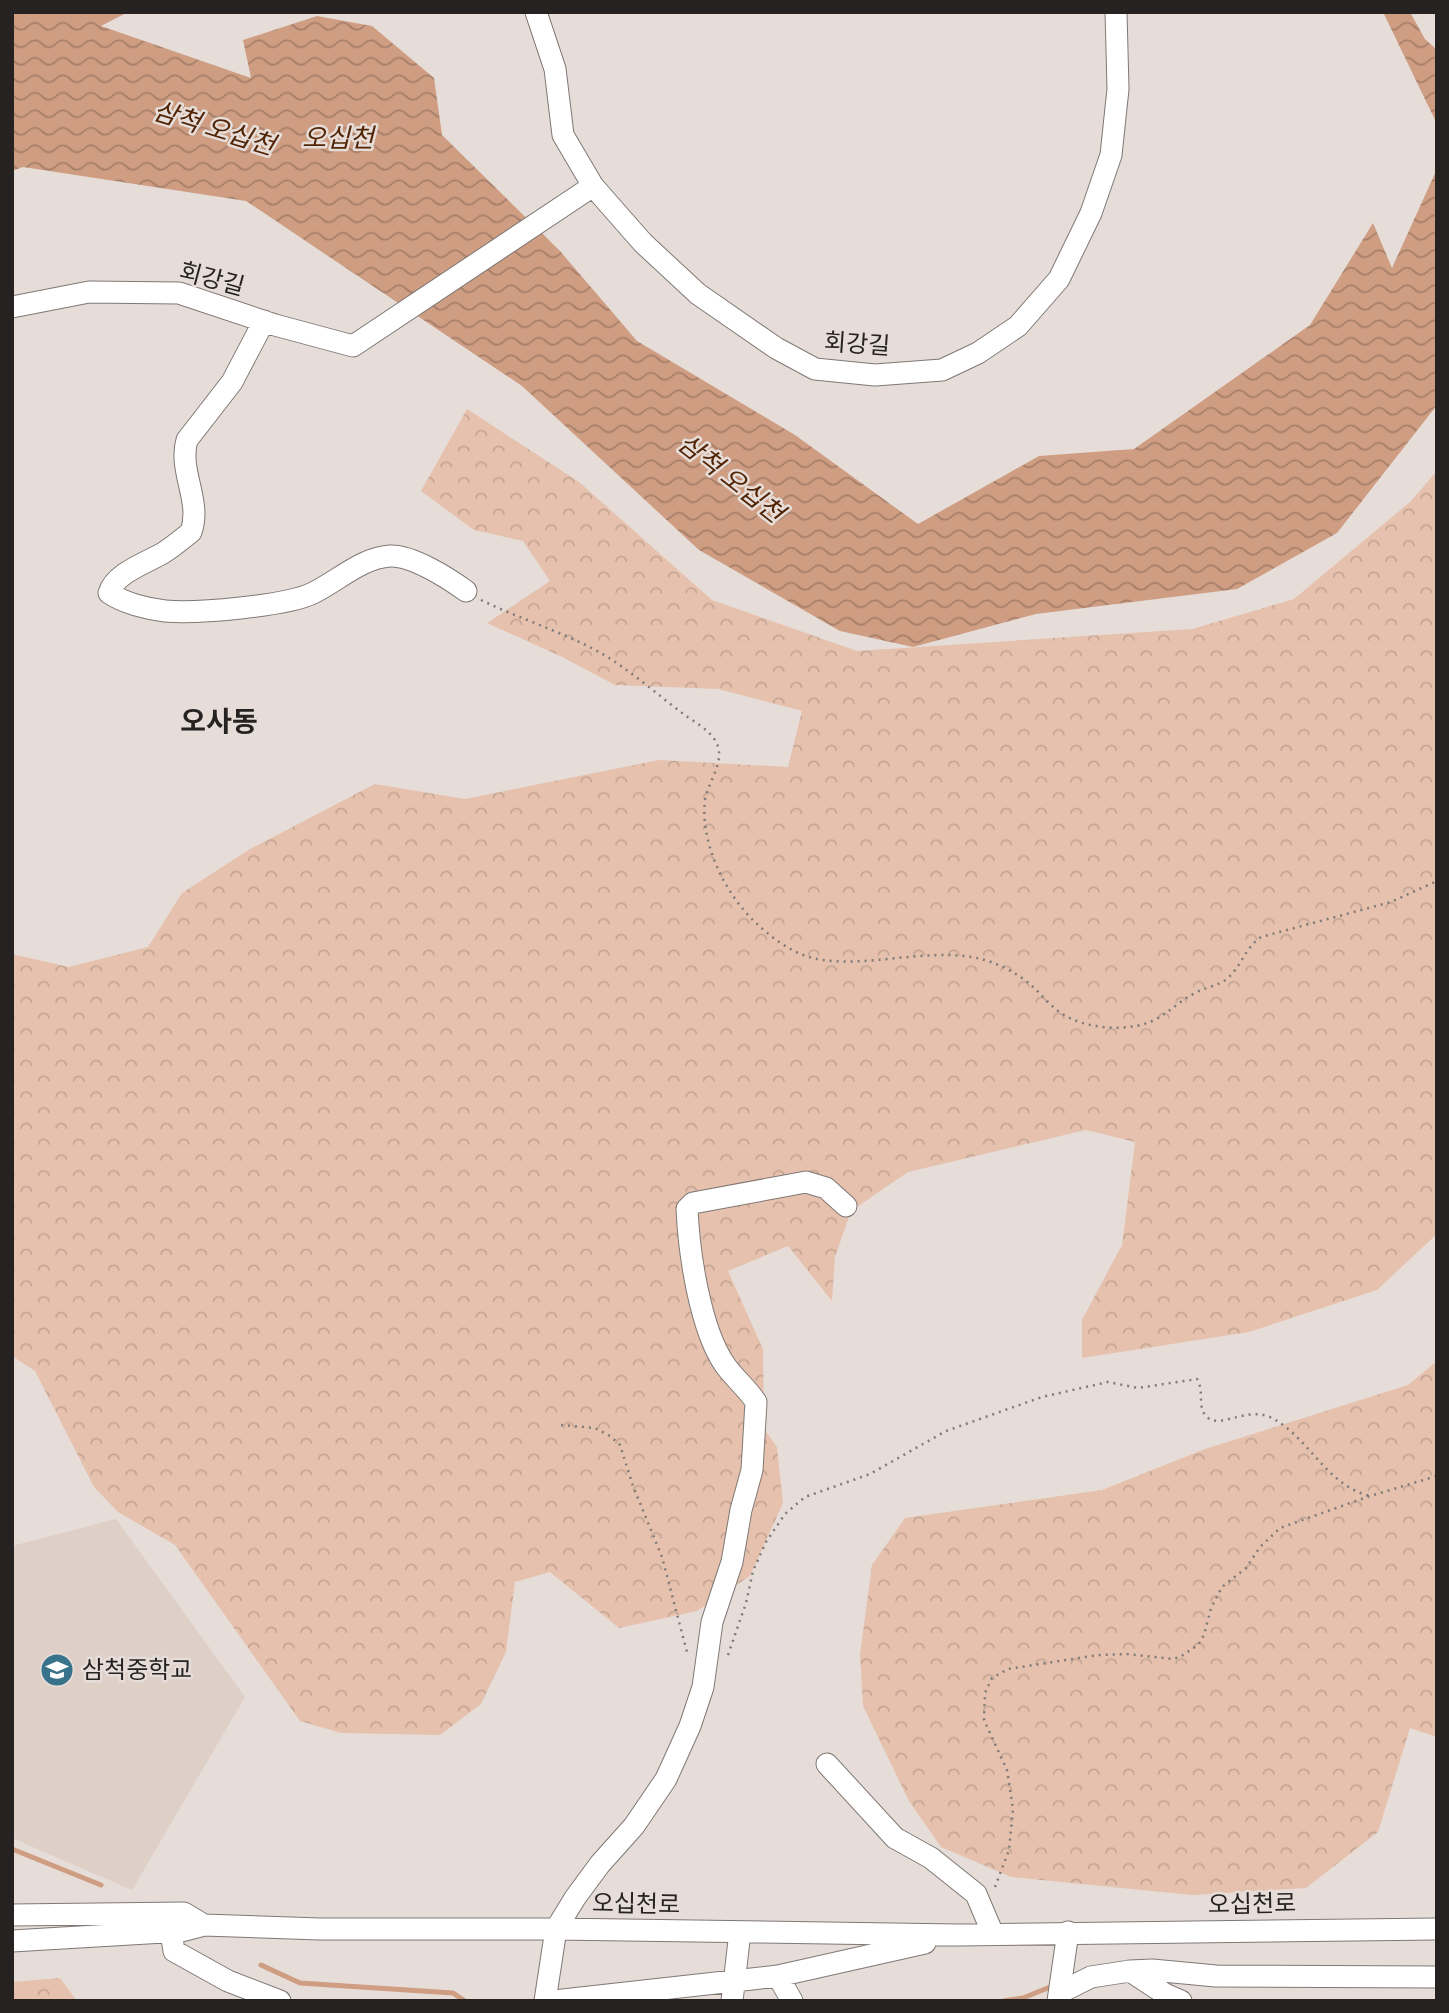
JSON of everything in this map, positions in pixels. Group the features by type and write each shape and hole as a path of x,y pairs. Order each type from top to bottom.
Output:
{"street":[{"name":"회강길","path":"536,12 555,69 563,135 593,186 643,243 698,295 748,330 815,369 875,375 943,370 978,353 1018,326 1059,279 1091,213 1111,155 1118,89 1116,12"},
{"name":"회강길","path":"12,307 89,292 179,293 353,346 593,186"},
{"path":"264,321 232,382 187,440 183,452 195,513 191,532 111,585 109,593 118,599 163,611 264,604 312,594 362,565 388,556 398,556 433,569 466,590"},
{"path":"545,2001 556,1929 600,1864 634,1826 666,1779 691,1726 703,1687 712,1622 732,1563 741,1510 752,1470 756,1402 726,1367 718,1352 699,1297 687,1209 693,1203 806,1182 826,1188 846,1206"},
{"path":"827,1765 895,1838 931,1858 976,1894 993,1934"},
{"name":"오십천로","path":"15,1915 184,1913 204,1925"},
{"name":"오십천로","path":"12,1941 171,1932 204,1925 320,1929 556,1929 958,1935 1437,1928"},
{"path":"171,1932 174,1951 228,1981 280,2001"},
{"path":"733,1991 740,1932"},
{"path":"1068,1932 1061,1987 1091,1977 1152,1970 1216,1976 1437,1977"},
{"path":"554,2001 733,1991 778,1976 958,1935"},
{"path":"1130,1971 1164,1994 1181,2001"},
{"path":"778,1976 792,2001"}],"path":[{"path":"466,590 508,613 577,641 606,657 641,680 709,733 719,749 719,760 707,791 705,815 713,854 722,878 754,922 775,940 808,957 826,961 931,955 979,958 1025,980 1064,1016 1087,1024 1134,1026 1153,1022 1195,993 1228,978 1246,950 1261,937 1391,902 1437,881"},
{"path":"727,1657 743,1614 756,1562 775,1527 796,1503 815,1492 870,1474 946,1431 1065,1390 1108,1381 1138,1388 1197,1379 1202,1386 1201,1407 1205,1416 1213,1421 1222,1421 1249,1413 1267,1416 1290,1431 1339,1481 1370,1496"},
{"path":"561,1425 594,1428 610,1436 620,1446 662,1557 688,1656 699,1686 703,1687"},
{"path":"980,1905 995,1886 1004,1868 1013,1825 1007,1770 984,1720 985,1693 992,1678 1008,1669 1108,1654 1172,1659 1180,1657 1198,1645 1204,1636 1211,1608 1222,1587 1252,1562 1260,1547 1272,1534 1289,1524 1437,1476"}],"shaded area":[{"path":"116,1519 245,1697 132,1890 12,1838 12,1546"}],"green space":[{"path":"467,409 579,482 712,600 857,651 1192,629 1294,599 1410,502 1437,471 1437,1234 1377,1290 1249,1332 1082,1358 1082,1320 1122,1245 1135,1142 1086,1130 908,1172 851,1211 835,1257 832,1301 788,1246 728,1271 763,1349 764,1429 777,1447 783,1503 750,1576 697,1611 619,1628 550,1572 515,1582 506,1652 481,1704 440,1735 341,1733 300,1721 175,1545 118,1512 94,1487 35,1371 12,1356 12,954 69,967 148,947 182,893 250,849 375,784 465,799 659,760 788,767 802,711 718,689 615,685 560,656 487,623 550,581 523,541 474,530 421,491"},
{"path":"1437,1361 1437,1737 1410,1728 1378,1832 1306,1888 1192,1895 1011,1877 941,1847 909,1801 863,1706 860,1654 872,1565 905,1518 1102,1490 1205,1449 1408,1385"},
{"path":"60,1978 77,2001 12,2001 12,1982"}],"water":[{"name":"오십천","path":"12,12 128,12 101,26 251,78 243,40 317,16 372,26 434,78 442,135 560,251 637,341 795,435 918,524 1039,456 1134,449 1310,325 1373,223 1392,268 1437,169 1437,405 1337,533 1237,589 1036,614 913,647 840,631 699,550 522,386 246,201 23,167 12,171"},
{"path":"1383,12 1410,12 1425,39 1437,50 1437,124"}],"waterway":[{"path":"12,1849 101,1885"},
{"path":"261,1965 300,1983 453,1993 465,2001"},
{"path":"1003,2001 1023,1998 1055,1985"}],"place":[{"name":"삼척중학교","path":"57,1670"}],"district":[{"name":"오사동","path":"219,721"}],"water label":[{"name":"삼척 오십천","path":"214,128"},
{"name":"삼척 오십천","path":"731,478"}]}
